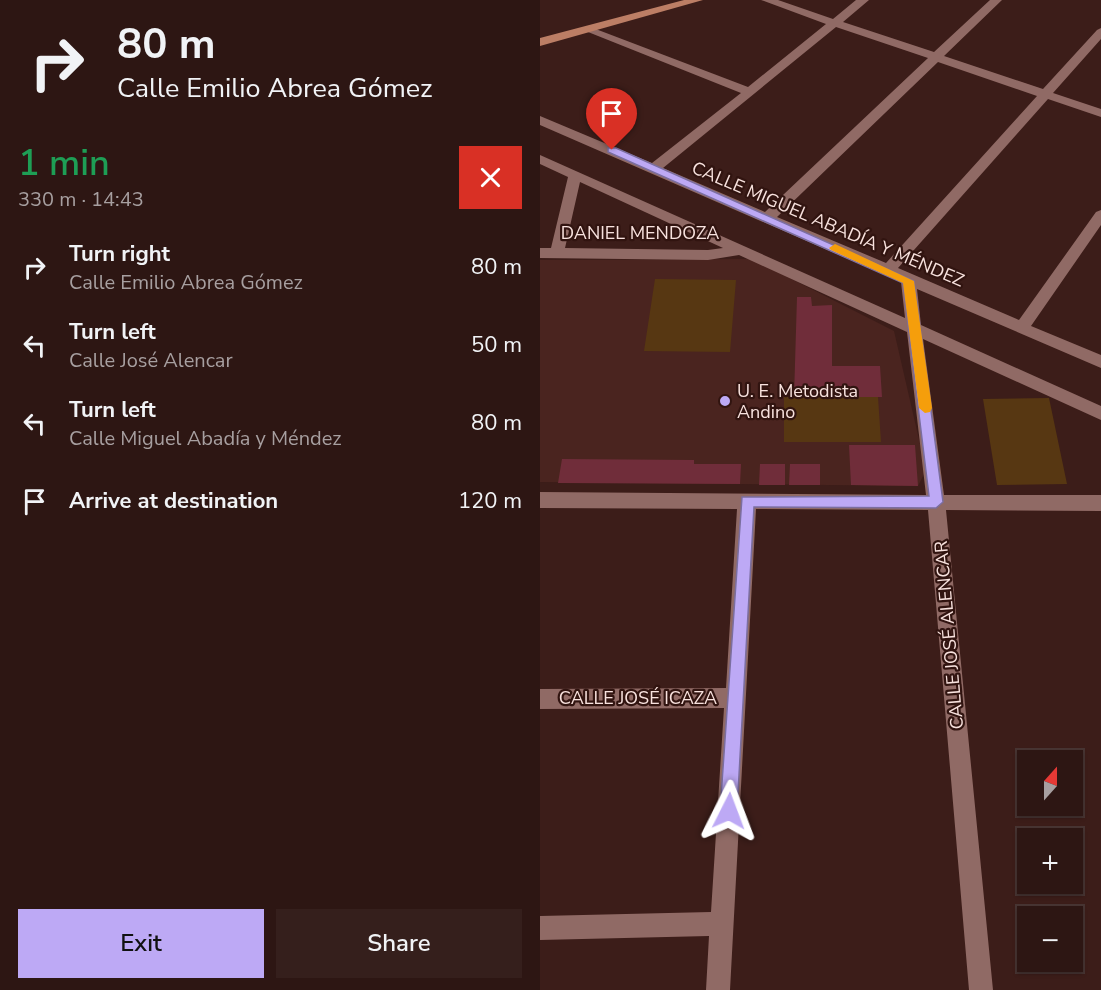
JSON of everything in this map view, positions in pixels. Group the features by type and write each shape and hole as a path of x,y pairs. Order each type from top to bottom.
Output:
{"main road":[{"path":"540,42 697,0"}],"street":[{"path":"767,0 1101,113"},
{"path":"654,170 863,0"},
{"path":"766,219 939,57 996,0"},
{"path":"589,30 750,92"},
{"path":"888,270 1101,32"},
{"name":"CALLE MIGUEL ABADÍA Y MÉNDEZ","path":"540,120 888,270 908,281 1101,362"},
{"path":"540,159 1101,413"},
{"path":"557,253 575,175"},
{"path":"1022,327 1101,216"},
{"name":"DANIEL MENDOZA","path":"540,253 708,255 741,250"},
{"name":"CALLE JOSÉ ALENCAR","path":"908,281 916,329 936,502 981,990"},
{"path":"540,500 1101,503"},
{"path":"718,990 747,501"},
{"name":"CALLE JOSÉ ICAZA","path":"540,699 735,698"},
{"path":"540,928 722,924"}],"shaded area":[{"name":"U. E. Metodista Andino","path":"752,259 894,331 926,470 918,486 540,482 540,260"},
{"path":"655,279 736,280 730,352 644,351"},
{"path":"784,397 878,397 881,442 784,442"},
{"path":"1049,398 1067,484 997,485 983,399"}],"building":[{"path":"797,297 811,297 812,306 832,305 832,366 880,366 882,397 794,397"},
{"path":"849,445 915,445 918,486 851,485"},
{"path":"562,459 694,460 694,464 741,464 740,484 558,483"},
{"path":"760,464 785,464 785,485 759,485"},
{"path":"790,464 820,464 820,485 789,485"}],"slow traffic":[{"path":"835,248 908,281 925,408"}],"place":[{"name":"U. E. Metodista Andino","path":"725,401"}],"route":[{"path":"612,150 766,219 888,270 908,281 916,329 936,502 747,501 729,811"}]}
